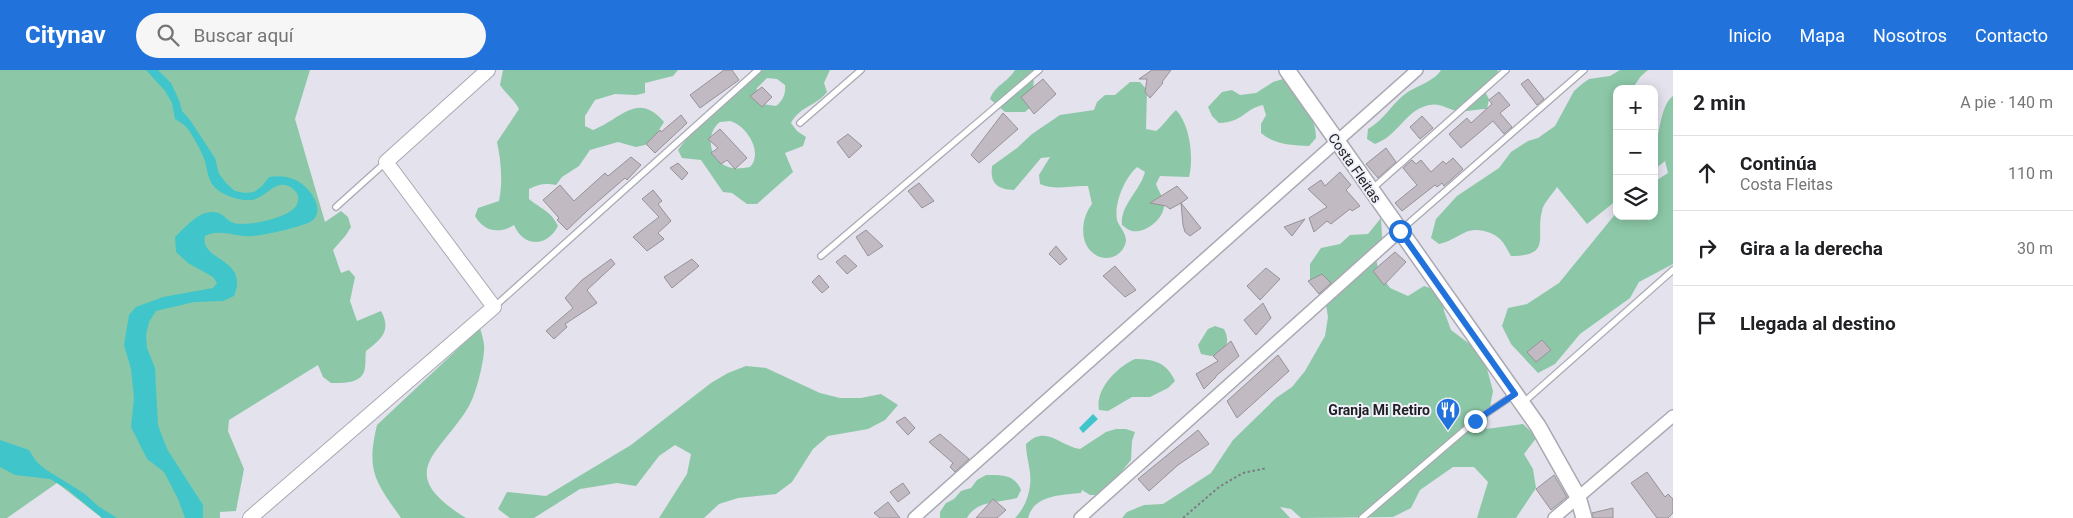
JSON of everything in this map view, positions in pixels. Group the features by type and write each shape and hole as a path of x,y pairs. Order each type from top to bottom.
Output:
{"main road":[{"name":"Costa Fleitas","path":"1287,70 1538,426 1578,497 1584,518"}],"street":[{"path":"250,518 494,307 386,162 488,70"},
{"path":"914,518 1417,70"},
{"path":"1080,518 1400,231"},
{"path":"1554,518 1673,416"}],"lane":[{"path":"494,307 758,70"},
{"path":"800,123 861,70"},
{"path":"820,256 1039,70"},
{"path":"1371,190 1506,70"},
{"path":"1400,231 1584,70"},
{"path":"336,207 386,162"},
{"path":"1362,518 1475,421 1519,399 1673,270"}],"path":[{"path":"1183,518 1219,486 1243,473 1267,468"}],"green space":[{"path":"0,70 310,70 295,119 325,222 341,211 348,217 351,227 333,250 341,273 349,270 355,277 350,301 357,321 381,311 385,329 380,338 366,351 364,373 357,380 331,383 323,377 318,365 229,420 228,431 244,469 236,511 220,512 220,518 102,518 57,483 7,518 0,518"},
{"path":"503,70 678,70 673,76 645,83 645,93 636,95 615,94 595,100 585,116 585,126 593,130 629,110 637,108 646,109 654,113 664,122 654,138 645,145 636,147 618,142 590,150 579,166 562,177 556,185 542,184 529,189 529,199 549,214 558,226 548,238 542,241 529,241 518,233 514,225 503,230 492,230 483,225 475,216 478,208 499,201 501,171 497,142 519,109 500,85"},
{"path":"763,70 830,70 824,83 827,92 818,101 798,113 791,123 797,131 806,137 803,146 785,153 793,172 757,204 747,204 732,193 723,192 701,160 682,158 678,150 708,110","holes":["767,78 777,79 785,85 784,97 776,106 762,104 756,97 757,88","730,121 742,128 751,140 755,154 754,161 750,167 729,167 720,163 713,152 711,139 715,127 720,122"]},
{"path":"1015,70 1038,70 1034,77 1032,106 1025,112 1005,112 990,99 995,90"},
{"path":"1441,70 1498,70 1497,76 1484,90 1489,99 1487,109 1460,111 1438,105 1429,105 1411,114 1383,140 1375,144 1367,139 1368,129 1378,122 1400,98 1434,77"},
{"path":"1620,70 1648,70 1635,85 1613,85 1613,203 1587,224 1557,187 1543,208 1540,220 1540,243 1533,252 1524,255 1511,256 1500,239 1483,231 1468,231 1439,244 1431,238 1436,219 1457,196 1499,168 1511,152 1528,141 1538,138 1555,126 1574,91 1582,84 1589,79 1610,76"},
{"path":"1283,79 1293,82 1305,102 1314,123 1316,138 1309,146 1278,142 1261,133 1261,124 1266,115 1263,105 1252,109 1233,121 1219,123 1212,116 1208,107 1222,92 1232,90 1240,95 1256,93 1273,82"},
{"path":"1130,82 1140,82 1147,90 1146,129 1156,131 1176,110 1181,116 1190,142 1191,160 1189,177 1160,176 1156,184 1164,203 1162,214 1149,227 1143,230 1132,231 1122,225 1122,218 1127,204 1145,172 1137,167 1128,177 1121,191 1117,206 1117,220 1125,235 1125,245 1117,255 1104,258 1093,253 1085,241 1083,233 1085,217 1092,204 1088,186 1058,187 1040,184 1039,175 1050,157 1041,158 1014,190 999,187 996,184 992,177 992,166 1017,148 1032,134 1060,115 1094,110 1097,102 1105,95 1115,95"},
{"path":"1673,96 1673,264 1639,282 1630,298 1580,334 1555,364 1538,373 1511,344 1502,326 1508,308 1527,304 1559,283 1613,217 1613,220 1658,220 1658,179 1668,173 1665,161 1658,167 1658,134 1661,119"},
{"path":"1381,218 1382,237 1375,254 1379,273 1390,288 1408,296 1424,286 1442,292 1444,311 1451,330 1483,354 1493,391 1486,429 1523,424 1537,437 1524,454 1533,469 1536,488 1516,518 1477,518 1488,482 1474,467 1453,467 1420,490 1411,508 1393,517 1301,518 1291,509 1280,507 1290,518 1122,518 1127,512 1144,505 1163,504 1211,473 1233,440 1276,398 1292,387 1305,371 1325,336 1328,317 1325,298 1310,284 1310,264 1321,248 1340,244 1350,235 1368,234"},
{"path":"1215,326 1224,329 1227,336 1225,348 1221,354 1211,356 1201,354 1198,345 1208,329"},
{"path":"480,328 484,342 484,351 481,371 474,394 458,423 429,463 427,475 431,488 444,502 466,518 401,518 375,475 372,454 377,425"},
{"path":"1135,359 1160,363 1168,370 1175,381 1168,388 1150,397 1132,397 1108,411 1099,410 1100,394 1104,387 1121,367"},
{"path":"746,366 766,368 820,393 840,398 861,398 881,394 898,405 885,420 868,429 828,436 813,449 792,482 776,494 738,498 719,504 704,518 659,518 687,474 691,454 675,445 659,456 636,486 617,483 580,489 534,518 510,518 498,509 507,492 546,496 631,445 711,383 728,373"},
{"path":"1126,429 1135,432 1132,441 1131,460 1118,476 1114,485 1099,495 1090,495 1082,490 1081,493 1049,498 1036,505 1031,510 1028,518 1015,518 1025,503 1030,485 1026,444 1033,438 1047,436 1080,449 1106,432"},
{"path":"986,475 1007,476 1011,478 1021,490 1017,498 982,505 971,512 967,518 940,518 940,512 946,503 954,499 961,491 971,488 977,480"}],"water":[{"path":"146,70 158,70 171,83 182,111 215,158 219,174 235,191 254,192 269,177 287,177 299,182 310,192 314,197 317,208 315,218 310,222 283,230 254,236 216,233 205,236 205,244 209,251 230,267 235,274 237,284 234,296 223,301 194,302 156,311 149,322 146,335 147,348 155,368 158,425 167,449 203,505 203,518 185,518 178,499 164,472 147,459 131,427 134,398 131,369 124,345 129,315 136,307 163,297 213,288 217,283 213,277 188,263 176,252 175,237 196,218 207,213 216,212 234,223 250,224 260,222 290,212 296,207 298,197 292,188 286,185 276,186 262,196 252,200 235,198 215,188 208,174 204,158 192,135 183,124 175,119 172,103 165,91"},
{"path":"1093,414 1098,419 1083,433 1079,428"},
{"path":"0,440 29,450 36,461 45,469 85,494 98,506 117,518 102,518 67,489 50,479 15,475 0,467"}],"building":[{"path":"724,70 732,70 739,80 700,108 690,95"},
{"path":"1152,70 1171,70 1150,98 1145,92 1147,79 1139,79"},
{"path":"1043,79 1056,94 1034,114 1021,97"},
{"path":"1528,79 1544,99 1537,105 1521,84"},
{"path":"762,87 772,97 762,107 750,96"},
{"path":"1499,92 1510,105 1500,113 1512,127 1504,134 1493,121 1461,148 1449,134 1467,118 1471,123 1492,104 1489,100"},
{"path":"1003,113 1018,129 979,163 971,155"},
{"path":"681,115 687,123 655,153 646,144 660,130 661,132"},
{"path":"1422,116 1433,128 1420,139 1410,127"},
{"path":"720,129 747,158 735,169 727,160 721,164 711,153 718,148 708,139"},
{"path":"848,134 862,146 849,158 837,142"},
{"path":"1386,148 1396,162 1378,178 1366,164"},
{"path":"631,157 641,165 627,180 625,178 567,230 557,220 559,218 543,200 560,185 574,201 605,173 608,176"},
{"path":"1453,158 1463,169 1444,186 1442,183 1437,187 1435,185 1402,211 1395,203 1417,185 1403,168 1412,160 1416,164 1421,160 1431,172 1443,161 1446,164"},
{"path":"678,163 688,173 682,180 670,168"},
{"path":"1340,172 1351,185 1346,190 1360,206 1352,211 1350,209 1331,224 1327,221 1314,232 1309,218 1327,207 1308,189 1321,180 1325,186"},
{"path":"919,183 934,201 922,208 908,191"},
{"path":"1177,186 1188,198 1181,203 1170,209 1166,206 1150,203"},
{"path":"653,190 662,201 658,204 671,221 658,233 664,239 647,251 633,237 659,217 642,199"},
{"path":"1181,203 1201,228 1190,236 1185,232 1183,225"},
{"path":"1305,219 1292,236 1284,227"},
{"path":"866,230 883,246 868,256 856,237"},
{"path":"1056,246 1067,259 1060,265 1049,254"},
{"path":"1395,252 1406,262 1384,285 1373,271"},
{"path":"845,255 857,266 847,274 836,262"},
{"path":"611,259 615,264 587,290 597,303 565,324 567,327 554,339 546,331 573,308 565,298 582,280"},
{"path":"692,259 699,266 672,288 664,277"},
{"path":"1115,266 1136,290 1125,297 1103,276"},
{"path":"1266,268 1280,279 1260,300 1247,286"},
{"path":"1322,274 1331,283 1319,294 1308,281"},
{"path":"819,275 829,287 822,293 812,282"},
{"path":"1263,303 1271,318 1256,335 1244,320"},
{"path":"1542,340 1551,350 1536,362 1527,352"},
{"path":"1231,341 1239,356 1204,389 1196,374 1218,361 1213,356"},
{"path":"1278,355 1289,371 1237,418 1227,401"},
{"path":"905,417 915,428 908,435 896,422"},
{"path":"1198,430 1209,444 1178,465 1149,491 1138,479"},
{"path":"940,434 969,459 955,472 950,467 953,463 929,442"},
{"path":"1647,472 1665,497 1668,494 1673,499 1673,513 1668,518 1657,518 1631,483"},
{"path":"1554,475 1567,497 1551,510 1536,489"},
{"path":"903,483 910,493 898,502 890,492"},
{"path":"993,499 1006,510 997,518 976,518"},
{"path":"888,502 900,518 880,518 874,513"},
{"path":"1613,508 1613,518 1593,518 1592,513"}],"place":[{"name":"Granja Mi Retiro","path":"1448,431"}],"route":[{"path":"1400,231 1515,394 1475,421"}]}
